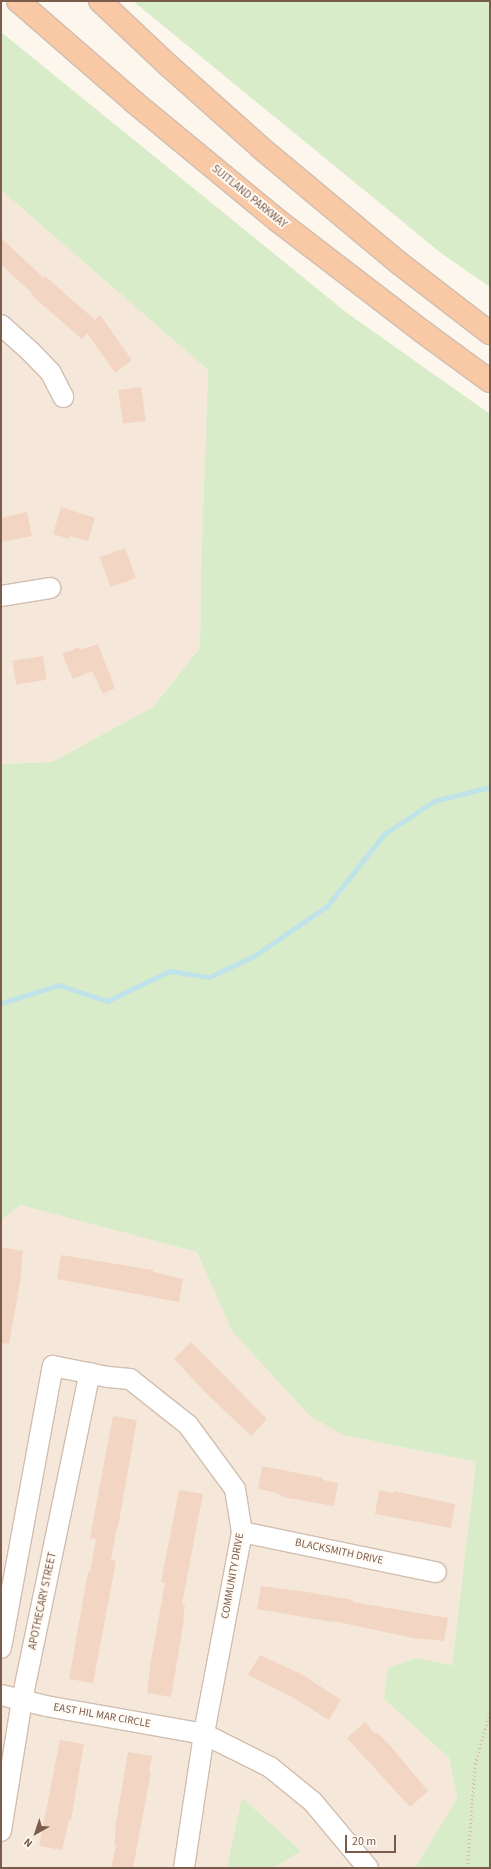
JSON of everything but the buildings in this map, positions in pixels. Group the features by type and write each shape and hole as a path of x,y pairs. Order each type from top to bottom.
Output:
{"highway":[{"name":"SUITLAND PARKWAY","path":"18,1 134,102 271,215 398,314 490,381"},
{"path":"100,1 168,65 267,153 382,249 490,333"}],"street":[{"path":"1,325 30,351 51,373 63,397"},
{"path":"1,596 50,588"},
{"name":"COMMUNITY DRIVE","path":"1,1648 53,1366 90,1373 130,1378 188,1425 235,1489 242,1532 204,1734 184,1868"},
{"name":"APOTHECARY STREET","path":"1,1831 22,1700 90,1373"},
{"name":"BLACKSMITH DRIVE","path":"242,1532 436,1572"},
{"name":"EAST HIL MAR CIRCLE","path":"1,1695 46,1706 204,1734 270,1767 313,1802 368,1868"}],"path":[{"path":"467,1868 475,1764 490,1712"}],"shaded area":[{"path":"1,190 208,370 201,570 200,648 153,707 52,762 1,764"},
{"path":"20,1205 197,1252 232,1331 343,1435 476,1462 452,1665 416,1658 388,1668 384,1699 449,1758 457,1799 415,1868 1,1868 1,1220"}],"green space":[{"path":"133,1 490,1 490,287 441,253"},
{"path":"1,32 347,313 490,414 490,1868 415,1868 457,1798 449,1758 384,1699 388,1668 416,1658 452,1665 476,1462 343,1435 309,1415 232,1331 197,1252 20,1205 1,1220 1,764 52,762 153,707 200,648 201,570 208,370 1,190"},
{"path":"242,1798 301,1851 273,1868 227,1868"}],"waterway":[{"path":"1,1003 59,985 107,1001 170,971 209,977 254,956 327,906 384,834 434,801 490,787"}]}
